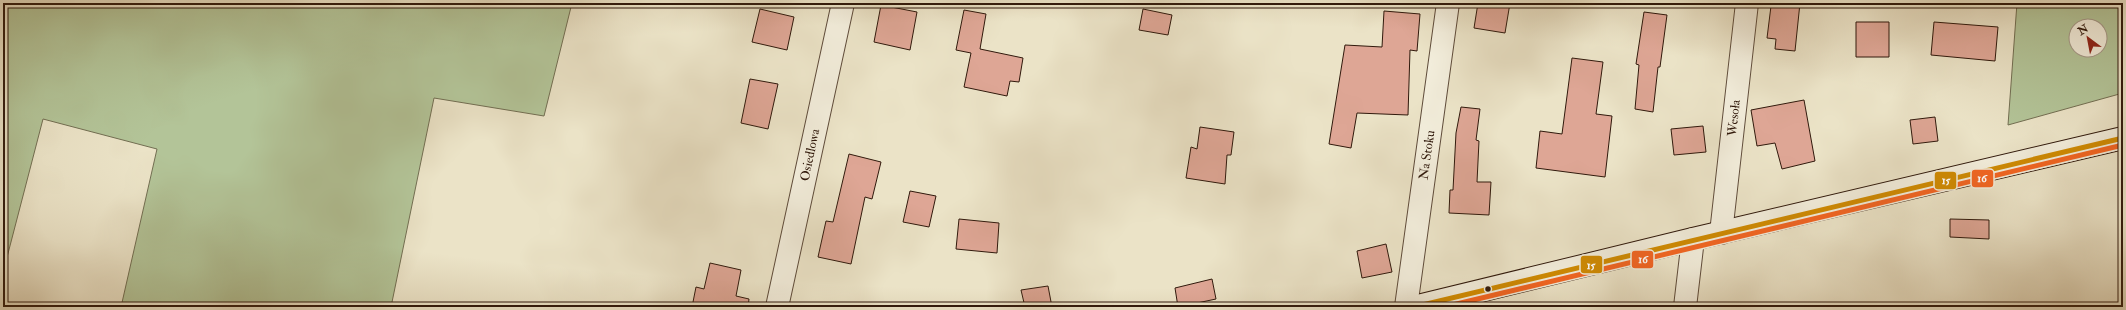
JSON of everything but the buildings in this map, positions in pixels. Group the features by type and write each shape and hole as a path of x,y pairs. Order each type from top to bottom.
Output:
{"street":[{"name":"Osiedlowa","path":"777,307 843,3"},
{"name":"Na Stoku","path":"1406,307 1448,3"},
{"name":"Wesoła","path":"1721,233 1746,3"},
{"path":"1414,307 1693,239 2123,138"},
{"path":"1685,307 1693,239"}],"green space":[{"path":"3,3 572,3 544,116 434,98 391,307 121,307 157,149 43,119 5,265 3,265"},
{"path":"2017,3 2123,3 2123,93 2008,125"}],"transit line":[{"name":"15","path":"1414,307 2123,138"},
{"name":"16","path":"1444,307 2123,145"}]}
